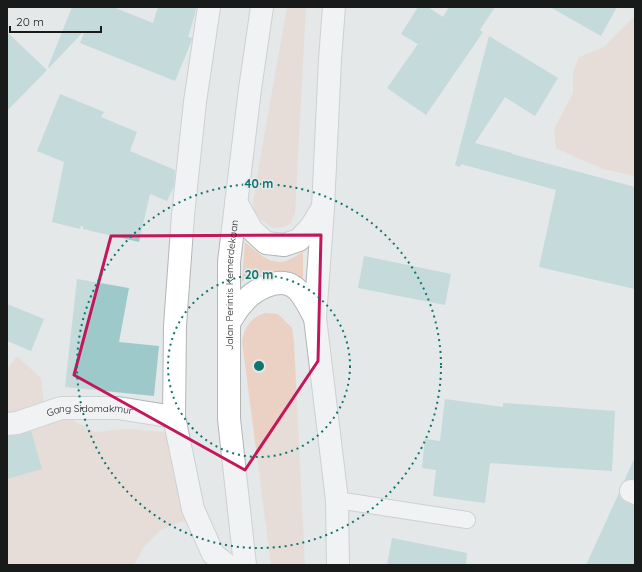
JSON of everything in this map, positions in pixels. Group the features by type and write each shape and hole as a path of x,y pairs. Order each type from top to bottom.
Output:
{"main road":[{"path":"209,7 195,102 183,215 175,326 174,418 193,509 213,554 227,565"},
{"name":"Jalan Perintis Kemerdekaan","path":"244,565 229,419 229,262 249,96 262,7"},
{"path":"334,7 316,318 337,500 338,565"},
{"path":"236,202 252,230 266,243 284,245 299,240 311,228 323,208"},
{"path":"229,324 243,302 258,290 272,284 282,283 294,287 304,299 316,318"},
{"name":"Gang Sidomakmur","path":"7,424 17,423 61,408 118,408 174,418"}],"lane":[{"path":"337,500 467,520"}],"highlighted area":[{"path":"321,235 318,361 245,470 74,375 111,236"}],"shaded area":[{"path":"287,7 306,7 295,213 291,223 284,227 273,228 257,215 253,202"},
{"path":"635,16 635,176 603,169 556,148 554,129 573,93 573,72 579,57 604,47"},
{"path":"245,242 264,257 274,261 286,261 303,252 303,282 285,273 272,272 258,273 250,276 242,282"},
{"path":"265,313 278,314 292,328 294,342 305,565 271,565 242,341 249,323 256,317"},
{"path":"17,356 41,378 44,402 62,415 96,432 125,429 166,432 191,518 161,530 144,547 134,565 7,565 7,370"}],"building":[{"path":"72,7 113,7 153,23 158,7 196,7 188,37 192,38 192,40 175,81 80,43 85,30 49,68 48,67"},
{"path":"418,7 428,7 443,17 449,7 495,7 480,30 483,32 426,115 387,88 418,44 401,34"},
{"path":"550,7 617,7 601,36"},
{"path":"7,32 47,70 7,111"},
{"path":"489,36 558,78 535,116 505,97 475,143 635,187 635,289 539,267 556,190 461,164 460,167 455,165"},
{"path":"60,94 104,112 101,117 137,132 130,151 175,170 174,186 167,201 150,194 139,242 83,229 83,226 81,226 80,229 52,222 64,162 37,151"},
{"path":"364,256 451,274 445,305 358,288"},
{"path":"77,279 129,288 119,342 159,346 154,396 65,387"},
{"path":"7,304 44,319 31,351 7,341"},
{"path":"445,399 503,407 503,403 615,411 612,471 490,463 485,503 433,496 436,470 422,468 425,439 440,441"},
{"path":"31,431 42,469 7,479 7,436 18,435"},
{"path":"635,457 635,479 624,481"},
{"path":"619,493 625,502 635,505 635,565 586,565"},
{"path":"392,538 467,553 466,565 387,565"}]}
